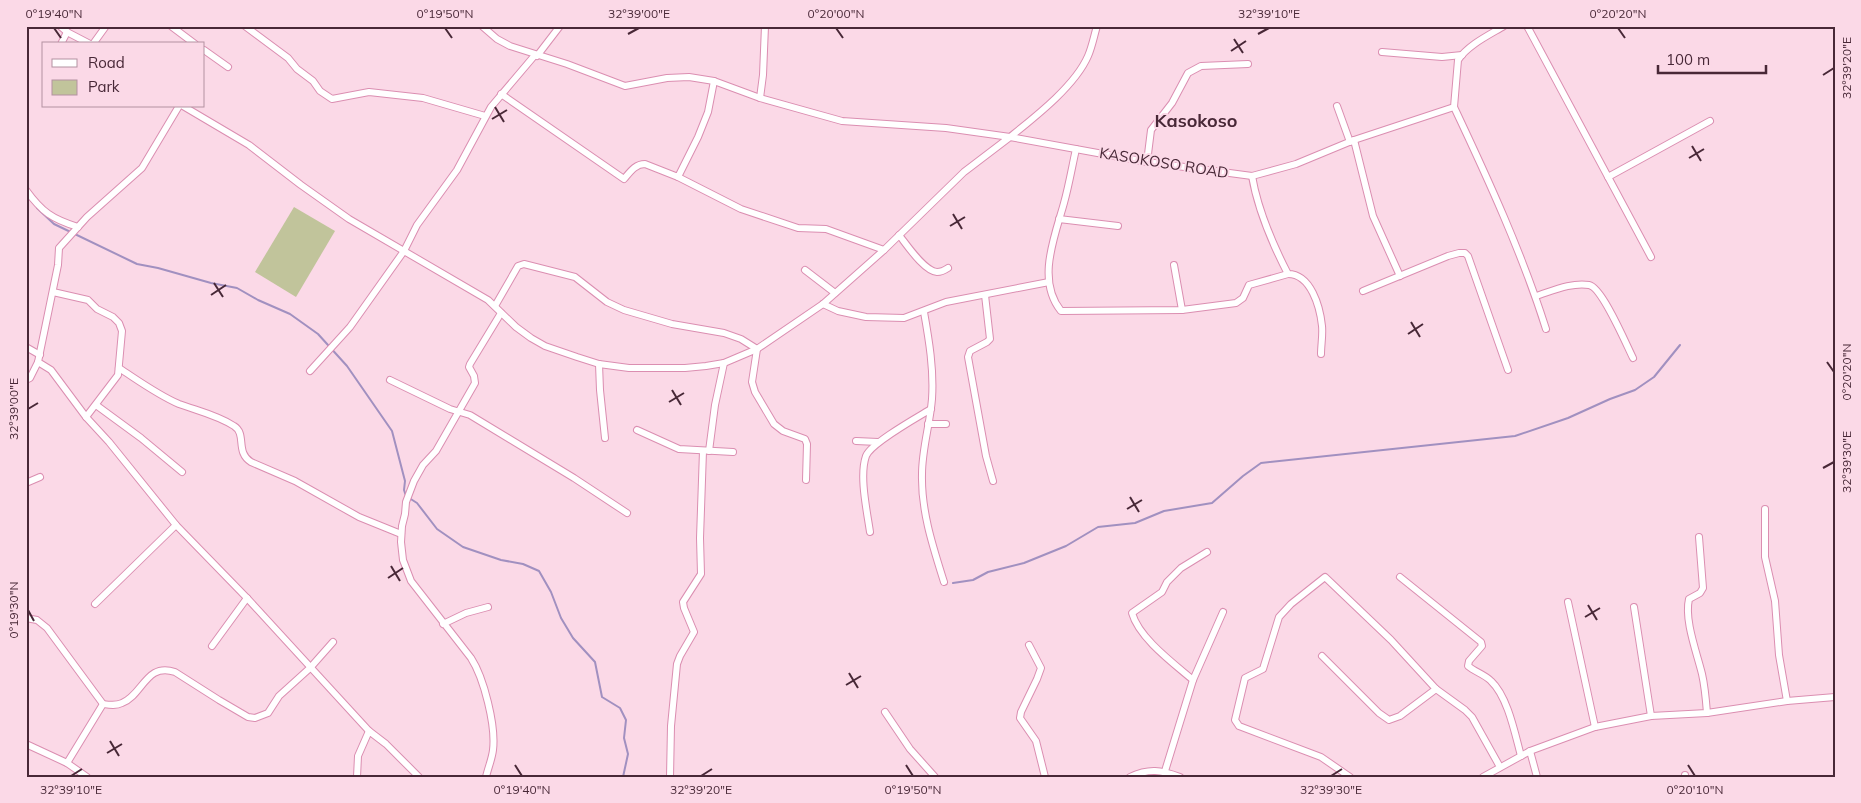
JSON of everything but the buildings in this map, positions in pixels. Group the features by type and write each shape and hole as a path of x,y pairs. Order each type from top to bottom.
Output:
{"street":[{"path":"60,26 67,32 88,42"},
{"path":"94,42 106,26"},
{"path":"171,26 192,42"},
{"path":"245,26 288,58 296,69 313,81 320,92 332,99 369,92 424,98 485,116"},
{"name":"KASOKOSO ROAD","path":"482,26 497,39 510,46 567,64 625,86 677,76 714,81 760,98 842,121 946,128 1010,137 1146,162 1252,176 1311,159 1352,141 1454,107"},
{"path":"310,371 350,328 404,251 418,225 457,170 485,116 501,94 560,26"},
{"path":"760,98 765,26"},
{"path":"186,108 249,145 335,209 488,300 516,327 545,346 599,364 629,368 685,368 724,363 757,349 824,304 884,250 964,172 1047,106 1077,75 1088,56 1097,26"},
{"path":"1504,26 1462,55 1457,65 1454,107 1514,239 1536,296 1546,329"},
{"path":"1526,26 1651,257"},
{"path":"63,42 67,32"},
{"path":"205,51 228,67"},
{"path":"1382,52 1442,57 1462,55"},
{"path":"1146,162 1151,130 1172,103 1188,73 1201,66 1248,64"},
{"path":"678,177 708,112 714,81"},
{"path":"501,94 624,179 637,166 645,164 678,177 741,209 798,228 826,229 884,250"},
{"path":"1337,106 1352,141 1373,216 1400,276"},
{"path":"26,380 30,378 39,359 47,312 53,292 59,248 142,168 178,108"},
{"path":"1608,177 1710,121"},
{"path":"1076,149 1049,257 1049,282 1056,304 1064,312 1182,310 1239,302 1249,286 1288,274 1300,276 1307,282 1314,295 1322,327 1321,354"},
{"path":"1252,176 1268,234 1288,274"},
{"path":"26,190 39,206 55,219 75,231"},
{"path":"1059,219 1118,226"},
{"path":"899,235 922,264 931,270 940,271 948,268"},
{"path":"1363,291 1448,256 1459,252 1465,253 1468,256 1508,370"},
{"path":"495,306 518,266 524,264 575,277 607,302 624,310 672,324 724,333 741,339 757,349"},
{"path":"1174,265 1182,310"},
{"path":"805,270 835,293"},
{"path":"824,304 838,310 884,319 904,318 924,312 946,302 1049,282"},
{"path":"1536,296 1573,285 1592,286 1598,290 1605,302 1633,358"},
{"path":"53,292 85,299 119,323 122,331 119,368 116,379 86,417"},
{"path":"985,295 990,339 970,351 968,356 986,456 993,481"},
{"path":"924,312 928,332 932,386 931,410 922,472 923,498 931,539 944,582"},
{"path":"486,777 493,750 493,738 490,717 478,672 471,658 411,581 401,552 401,534 407,498 416,475 436,451 475,382 469,367 470,364 501,313"},
{"path":"26,346 50,370 86,417 109,442 176,525 247,598 369,731 386,744 419,777"},
{"path":"757,349 752,387 774,424 784,431 805,439 807,444 806,480"},
{"path":"670,777 671,726 677,664 694,632 683,602 701,574 700,538 706,451 724,363"},
{"path":"599,364 605,438"},
{"path":"119,368 157,394 179,404 220,418 236,427 239,432 242,454 245,459 295,481 359,517 401,534"},
{"path":"390,380 450,409 470,415 574,478 627,513"},
{"path":"96,405 142,438 182,472"},
{"path":"870,532 864,472 866,455 878,442 931,410"},
{"path":"928,424 946,424"},
{"path":"637,430 679,449 733,452"},
{"path":"856,441 878,442"},
{"path":"26,483 40,477"},
{"path":"1766,509 1765,556 1775,601 1779,655 1787,701"},
{"path":"95,604 176,525"},
{"path":"1698,537 1702,588 1700,593 1689,598 1689,622 1705,688 1708,713"},
{"path":"1192,680 1146,636 1132,612 1162,592 1167,582 1181,568 1207,552"},
{"path":"1350,777 1320,757 1239,726 1236,723 1245,678 1263,669 1279,617 1284,610 1322,578 1327,577 1391,640 1436,689 1472,717 1500,766"},
{"path":"1400,577 1481,642 1482,646 1468,666 1491,681 1498,690 1508,712 1521,756"},
{"path":"212,646 247,598"},
{"path":"1568,602 1595,727"},
{"path":"443,624 466,613 488,607"},
{"path":"1634,607 1651,716"},
{"path":"1165,771 1192,680 1223,612"},
{"path":"26,618 36,620 47,628 103,704 115,706 123,703 150,676 163,669 168,669 248,717 255,718 268,713 279,696 310,668 333,642"},
{"path":"1029,645 1041,668 1020,718 1036,742 1045,777"},
{"path":"1322,656 1379,714 1389,720 1400,716 1436,689"},
{"path":"1483,777 1530,751 1595,727 1651,716 1708,713 1787,701 1835,697"},
{"path":"67,763 103,704"},
{"path":"885,712 910,748 935,777"},
{"path":"358,777 358,756 369,731"},
{"path":"26,744 67,763 87,777"},
{"path":"1530,751 1537,777"},
{"path":"1130,777 1150,770 1165,771 1180,777"}],"green space":[{"path":"294,207 335,231 296,297 255,272"}],"waterway":[{"path":"37,208 54,224 137,264 237,288 258,300 290,314 318,334 347,366 392,431 405,481 404,490 406,496 417,503 437,529 463,547 501,560 523,564 539,571 551,592 561,618 573,638 595,662 602,697 620,708 626,720 624,738 628,754 623,777"},
{"path":"953,583 973,580 988,572 1024,563 1066,546 1098,527 1135,523 1164,511 1212,503 1261,463 1515,436 1568,418 1635,390 1654,377 1680,345"}],"district":[{"name":"Kasokoso","path":"1196,121"}]}
